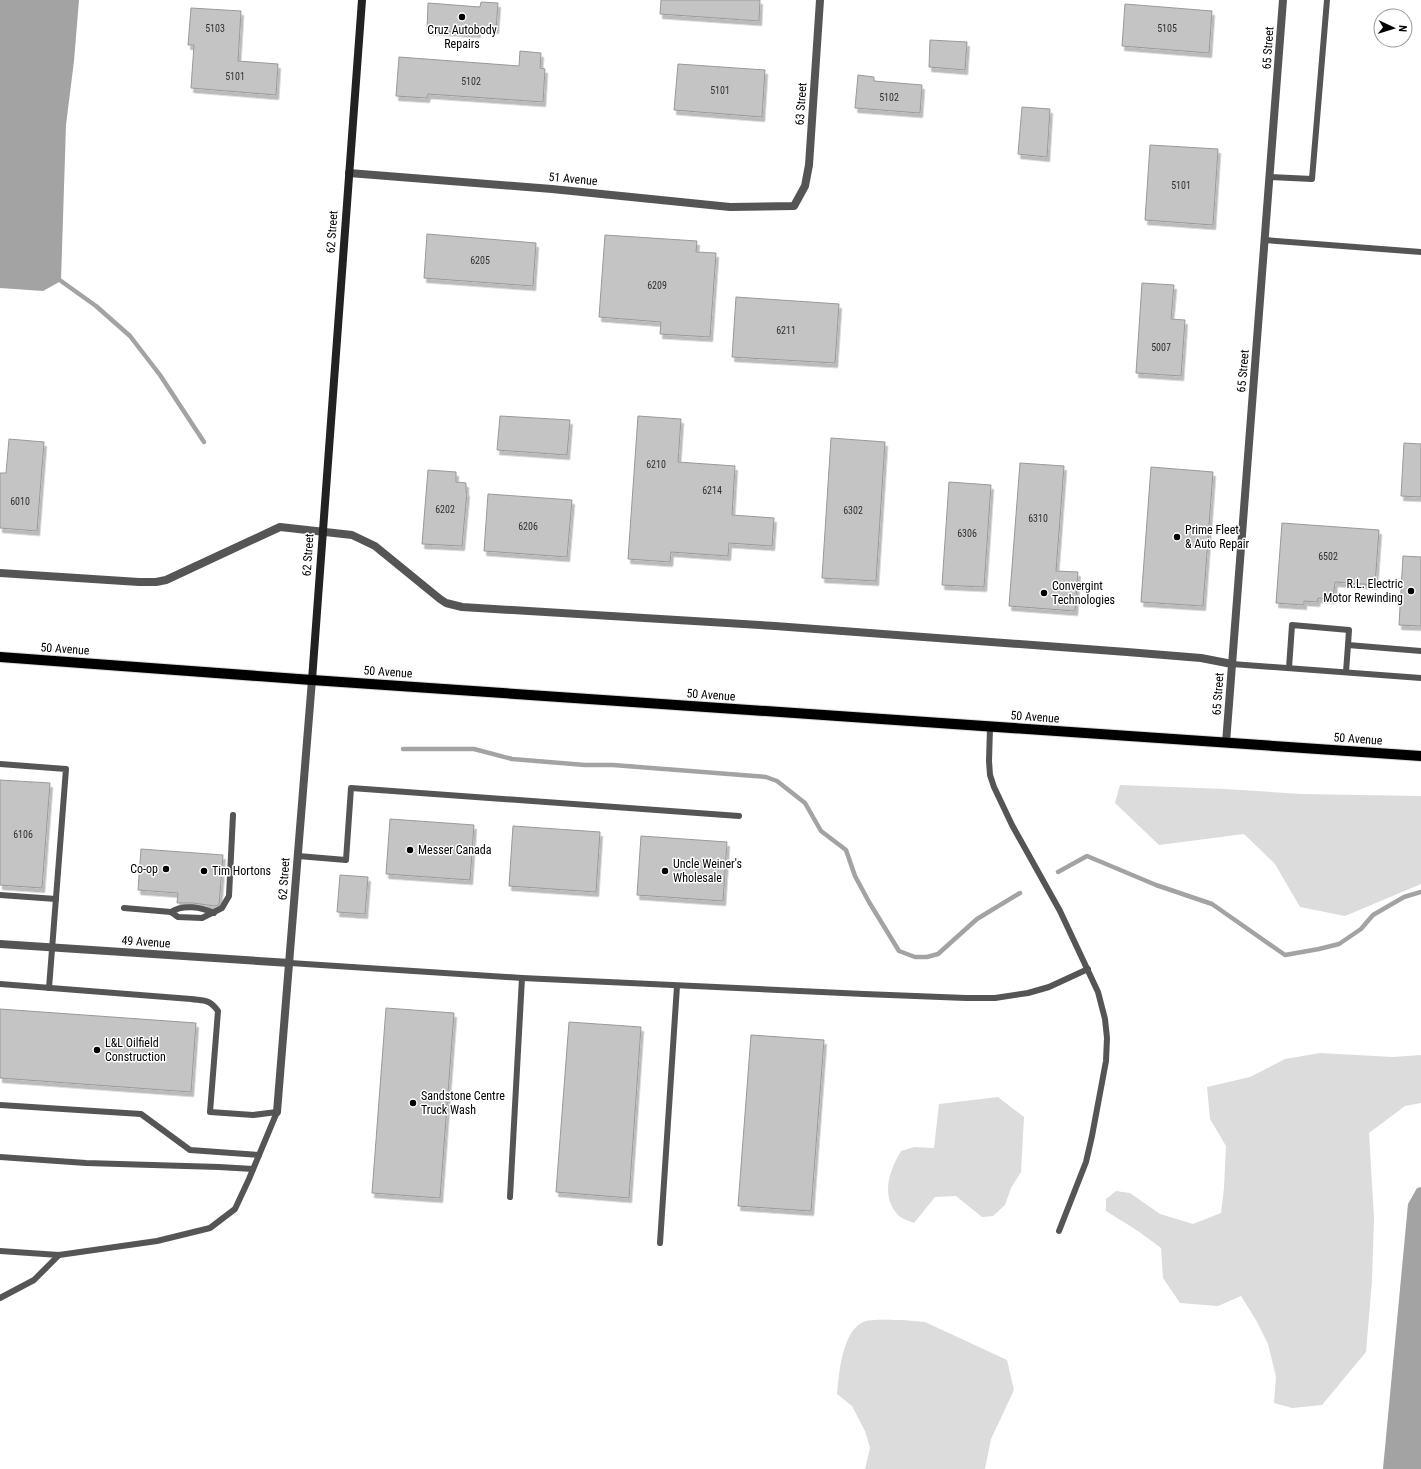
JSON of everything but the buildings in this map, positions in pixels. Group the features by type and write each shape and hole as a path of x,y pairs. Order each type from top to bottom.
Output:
{"main road":[{"name":"62 Street","path":"312,680 362,0"},
{"name":"50 Avenue","path":"0,657 312,680 1421,756"}],"street":[{"name":"63 Street","path":"794,206 806,186 809,165 820,0"},
{"name":"65 Street","path":"1226,743 1283,0"},
{"name":"51 Avenue","path":"349,173 552,189 730,207 794,206"},
{"path":"0,573 156,582 166,580 280,527 352,535 375,546 446,603 462,606 775,626 1120,651 1201,658 1232,664"},
{"name":"62 Street","path":"277,1112 312,680"},
{"name":"49 Avenue","path":"0,944 290,963"}],"lane":[{"path":"1270,177 1312,179 1327,0"},
{"path":"1265,240 1421,252"},
{"path":"1289,668 1292,626 1349,630 1346,672"},
{"path":"1348,645 1421,651"},
{"path":"1232,664 1421,678"},
{"path":"990,727 989,761 990,775 994,787 1012,825 1060,910 1098,992 1105,1019 1107,1038 1106,1061 1101,1097 1086,1162 1059,1231"},
{"path":"0,764 66,769 48,988"},
{"path":"298,856 346,860 351,788 739,816"},
{"path":"124,908 171,912 178,917 202,918 222,908 229,896 233,815"},
{"path":"0,895 56,899"},
{"path":"171,912 178,908 204,908 214,913"},
{"path":"290,963 522,978 677,986 995,998 1040,990 1088,969"},
{"path":"510,1197 522,978"},
{"path":"0,984 205,1000 212,1003 218,1011 210,1112 253,1115 277,1112 235,1209 210,1228 157,1241 59,1255 0,1251"},
{"path":"660,1243 677,986"},
{"path":"0,1105 142,1114 190,1150 259,1155"},
{"path":"0,1157 86,1164 253,1169"},
{"path":"0,1298 34,1280 59,1255"}],"shaded area":[{"path":"0,0 79,0 74,61 66,125 61,281 43,291 0,288"},
{"path":"1120,785 1225,789 1301,794 1421,796 1421,884 1345,916 1300,907 1275,864 1244,834 1159,845 1115,803"},
{"path":"1320,1053 1393,1057 1421,1055 1421,1103 1405,1106 1369,1133 1374,1218 1372,1281 1366,1352 1322,1405 1292,1408 1274,1403 1276,1377 1268,1344 1256,1320 1241,1296 1218,1306 1180,1303 1163,1278 1161,1248 1138,1231 1106,1211 1106,1199 1116,1191 1130,1193 1160,1214 1193,1224 1221,1213 1226,1146 1210,1119 1207,1087 1250,1077 1285,1059"},
{"path":"998,1097 1024,1117 1021,1172 1011,1188 1005,1205 993,1216 982,1217 956,1196 935,1197 914,1223 899,1216 893,1209 888,1192 890,1175 901,1151 914,1147 934,1148 939,1104"},
{"path":"1421,1187 1421,1469 1383,1469 1408,1204 1417,1188"},
{"path":"869,1320 903,1320 925,1322 1007,1360 1014,1390 991,1439 985,1469 865,1469 870,1448 865,1431 852,1406 837,1394 843,1353 847,1342 858,1325"}],"waterway":[{"path":"61,281 96,306 130,336 160,375 204,442"},
{"path":"403,749 474,749 512,759 766,777 777,781 805,803 821,831 846,850 855,876 899,951 915,957 927,957 938,954 977,919 1020,893"},
{"path":"1058,872 1087,856 1156,885 1212,904 1285,955 1339,944 1361,929 1373,915 1404,897 1421,892"}],"place":[{"name":"Cruz Autobody Repairs","path":"462,17"},
{"name":"Prime Fleet & Auto Repair","path":"1177,537"},
{"name":"R.L. Electric Motor Rewinding","path":"1411,591"},
{"name":"Convergint Technologies","path":"1044,593"},
{"name":"Messer Canada","path":"410,850"},
{"name":"Co-op","path":"166,869"},
{"name":"Tim Hortons","path":"204,871"},
{"name":"Uncle Weiner's Wholesale","path":"665,871"},
{"name":"L&L Oilfield Construction","path":"97,1050"},
{"name":"Sandstone Centre Truck Wash","path":"413,1103"}]}
